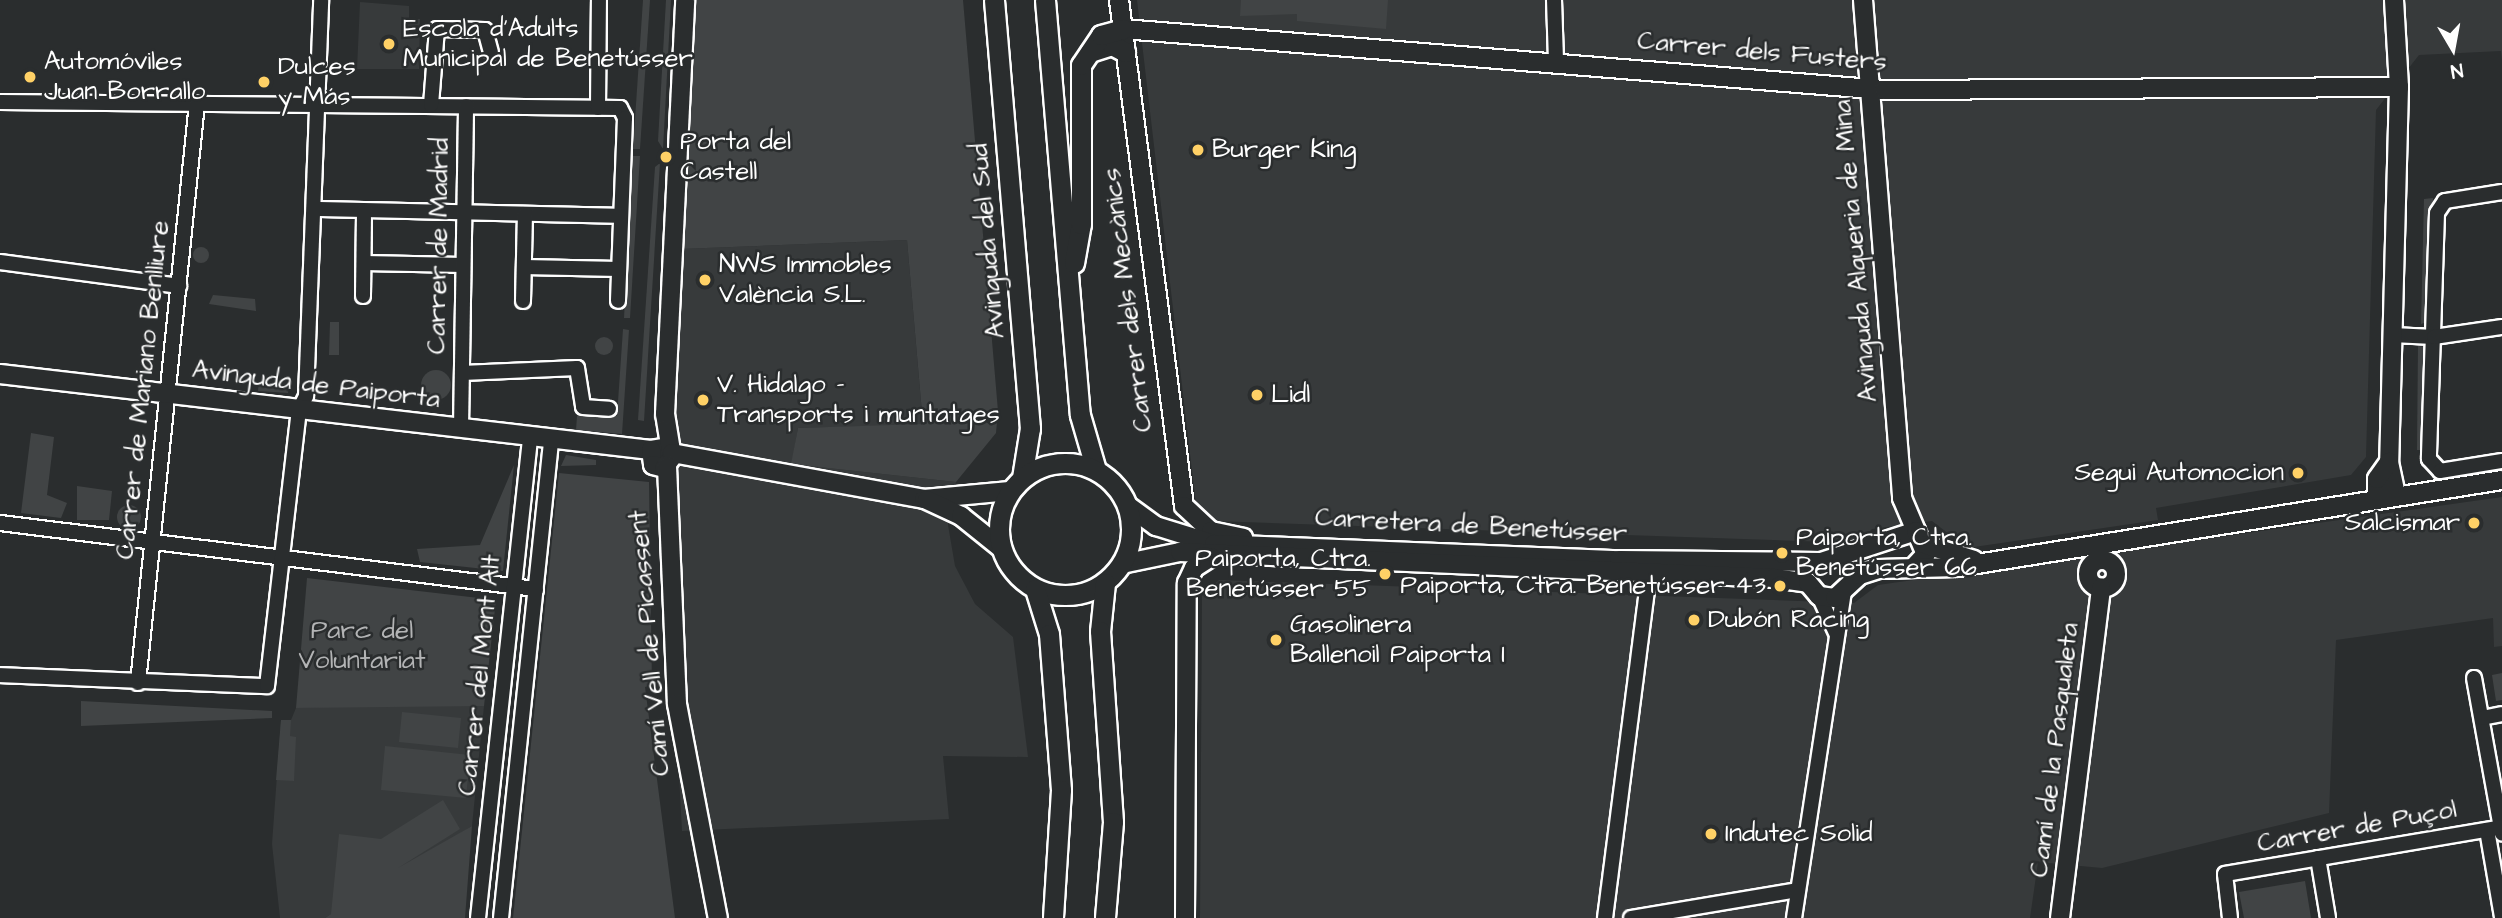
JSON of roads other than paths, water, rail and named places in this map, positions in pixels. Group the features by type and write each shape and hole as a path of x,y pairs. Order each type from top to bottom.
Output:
{"main road":[{"name":"Avinguda del Sud","path":"994,0 1030,428 1016,484"},
{"path":"1045,0 1081,423 1096,470 1127,505 1130,545 1122,564 1105,583 1071,596 1035,589 1020,579 1001,548 999,519 1016,484 1058,463 1096,470"},
{"path":"1069,292 1081,224 1077,101 1086,54 1101,35 1122,29"},
{"path":"1086,54 1112,45 1125,52"},
{"path":"1105,583 1100,631 1117,918"},
{"path":"1035,589 1049,634 1061,790 1053,918"},
{"path":"1105,918 1113,856"}],"street":[{"path":"0,676 251,689 269,683 299,410 306,396 316,209 321,0"},
{"path":"598,108 599,0"},
{"name":"Camí Vell de Picassent","path":"685,0 662,457 663,486 677,704 718,918"},
{"name":"Carrer dels Mecànics","path":"1119,0 1175,454 1184,506 1194,520 1259,543"},
{"path":"1555,0 1556,61"},
{"name":"Avinguda Alqueria de Mina","path":"1863,0 1902,498 1893,534"},
{"path":"2394,0 2399,87 2389,462 2396,496"},
{"path":"431,105 433,34 441,27 485,30 491,52"},
{"name":"Carrer dels Fusters","path":"1122,29 1556,61 1870,88 2399,87"},
{"path":"0,102 620,108 625,118 618,301"},
{"name":"Carrer de Mariano Benlliure","path":"138,683 197,103"},
{"name":"Carrer de Madrid","path":"461,428 466,106"},
{"path":"2502,192 2440,205 2431,466 2440,471 2502,461"},
{"path":"316,209 620,216"},
{"path":"363,296 364,211"},
{"path":"523,300 525,214"},
{"path":"0,262 179,286"},
{"path":"364,263 463,265"},
{"path":"524,267 619,270"},
{"path":"2392,335 2434,337 2502,327"},
{"path":"462,373 577,369 583,407 609,409"},
{"name":"Avinguda de Paiporta","path":"0,374 530,436 662,457"},
{"name":"Carrer del Mont Alt","path":"478,918 530,436"},
{"name":"Carrer del Mont Alt","path":"502,918 551,439"},
{"path":"662,457 924,499 961,516 1001,548"},
{"path":"2377,499 2377,479 2389,462"},
{"name":"Carretera de Benetússer","path":"1122,564 1172,552 1211,557 1649,575 1813,589 1835,598 1868,571 1913,567 1932,571 1978,561 2099,551 2377,499 2502,480"},
{"path":"924,499 1016,484"},
{"name":"Avinguda Alqueria de Mina","path":"1902,498 1921,538"},
{"name":"Carretera de Benetússer","path":"1127,505 1180,536 1214,544 1259,543 1619,560 1821,562 1863,553 1893,534 1921,538 1978,561"},
{"path":"0,523 536,589"},
{"path":"1913,567 1921,538"},
{"name":"Camí de la Pasqualeta","path":"2060,918 2101,588 2116,573 2099,551"},
{"path":"1185,918 1187,583 1194,568 1211,557"},
{"path":"1821,562 1813,589 1836,633"},
{"path":"1605,918 1649,575"},
{"path":"1794,918 1844,592"},
{"path":"2474,678 2498,830 2502,917"},
{"path":"2482,718 2502,714"},
{"name":"Carrer de Puçol","path":"2230,918 2223,879 2318,858 2498,830"},
{"path":"2318,858 2328,918"},
{"path":"1631,918 1798,890"}],"place":[{"name":"Escola d'Adults Municipal de Benetússer","path":"389,44"},
{"name":"Automóviles Juan Borrallo","path":"30,77"},
{"name":"Dulces y Más","path":"264,82"},
{"name":"Burger King","path":"1198,150"},
{"name":"Porta del Castell","path":"666,157"},
{"name":"NWS Immobles València S.L.","path":"705,280"},
{"name":"Lidl","path":"1257,395"},
{"name":"V. Hidalgo - Transports i muntatges","path":"703,400"},
{"name":"Segui Automocion","path":"2298,473"},
{"name":"Salcismar","path":"2474,523"},
{"name":"Paiporta, Ctra. Benetússer 66","path":"1782,553"},
{"name":"Paiporta, Ctra. Benetússer 55","path":"1385,574"},
{"name":"Paiporta, Ctra. Benetússer 43","path":"1780,586"},
{"name":"Dubón Racing","path":"1694,620"},
{"name":"Gasolinera Ballenoil Paiporta I","path":"1276,640"},
{"name":"Indutec Solid","path":"1711,834"}],"park label":[{"name":"Parc del Voluntariat","path":"362,646"}]}
